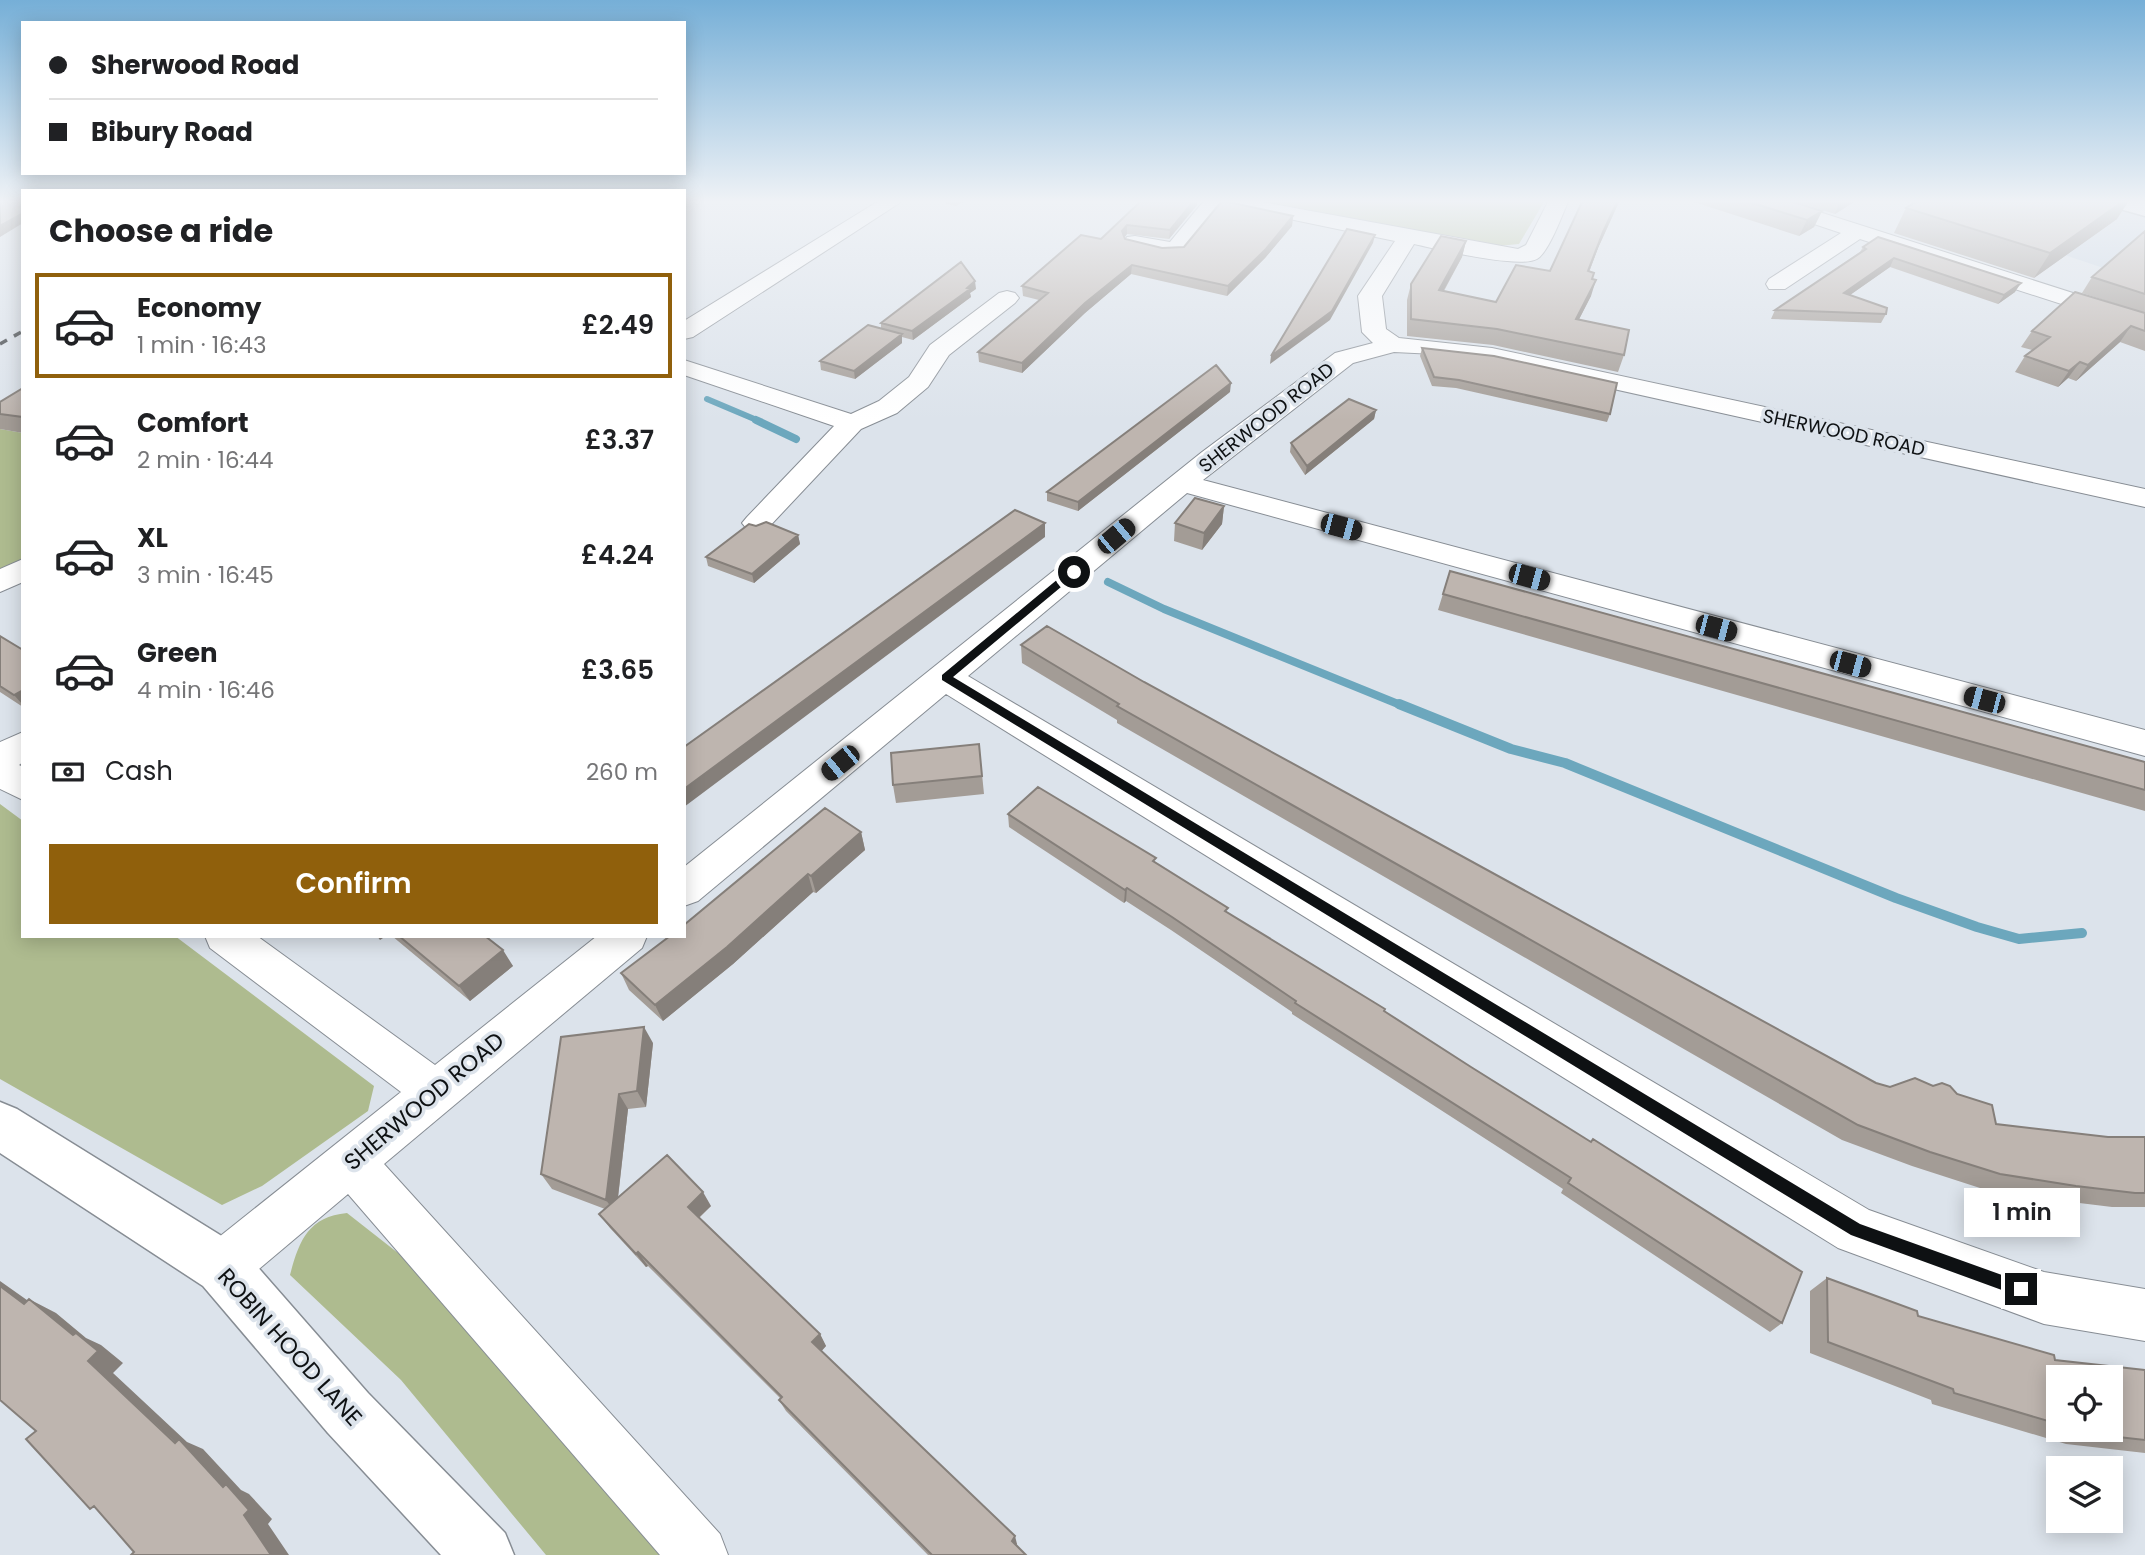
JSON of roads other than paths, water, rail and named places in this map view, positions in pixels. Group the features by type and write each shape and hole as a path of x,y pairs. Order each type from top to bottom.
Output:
{"main road":[{"name":"ROBIN HOOD LANE","path":"0,1125 222,1267 348,1413 483,1555"}],"street":[{"path":"686,331 775,275"},
{"path":"1384,275 1370,296 1374,332 1393,345"},
{"path":"1777,284 1791,275"},
{"path":"1992,275 2145,324"},
{"path":"757,523 852,423 888,407 919,382 939,350 1009,306"},
{"name":"SHERWOOD ROAD","path":"686,888 1181,483 1343,358 1393,345 1435,347 1492,355 2145,498"},
{"path":"686,368 852,423"},
{"path":"1181,483 2145,743"},
{"path":"0,582 21,570"},
{"path":"945,678 1856,1230 2044,1298 2145,1315"},
{"path":"0,759 21,746"},
{"path":"0,769 21,785"},
{"path":"228,938 435,1091"},
{"name":"SHERWOOD ROAD","path":"222,1267 625,938"},
{"path":"351,1162 699,1555"}],"waterway":[{"path":"707,399 759,421"},
{"path":"756,420 796,439"},
{"path":"1108,582 1164,609 1403,706"},
{"path":"1399,704 1511,749 1565,763 1896,898 1977,927 2019,939 2082,933"}],"railway":[{"path":"0,344 21,332"}]}
